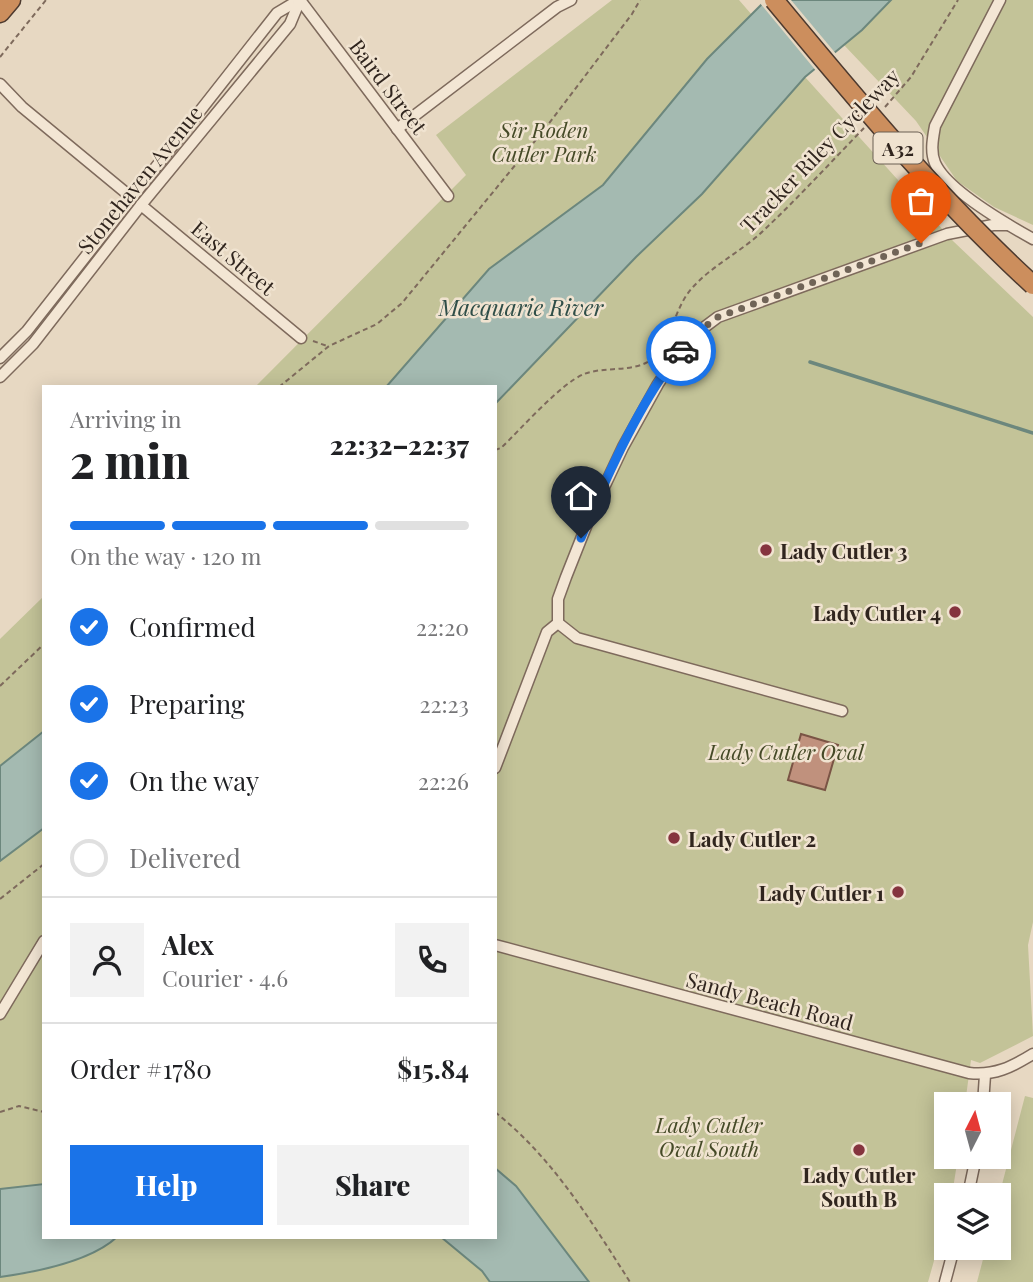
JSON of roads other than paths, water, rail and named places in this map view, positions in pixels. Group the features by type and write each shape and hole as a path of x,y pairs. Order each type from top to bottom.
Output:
{"highway":[{"path":"0,13 11,0"},
{"name":"A32","path":"774,0 899,149 972,227 1033,285"}],"street":[{"name":"Baird Street","path":"300,0 448,196"},
{"name":"Stonehaven Avenue","path":"0,358 27,331 277,13 300,0"},
{"name":"Stonehaven Avenue","path":"0,377 33,344 141,205 290,24 300,0"},
{"path":"397,129 557,7 571,0"},
{"path":"1000,0 936,126 932,144 935,162 941,173 966,196 1033,239"},
{"path":"0,84 22,107 131,197"},
{"path":"0,95 22,107"},
{"name":"East Street","path":"141,205 302,338"},
{"path":"842,711 577,638 558,623 556,611 562,588 589,519 624,447 658,384 678,354 698,332 718,317 947,234 993,225 1008,225"},
{"path":"497,763 547,632 558,623"},
{"path":"0,1014 42,944"},
{"name":"Sandy Beach Road","path":"497,946 952,1070 985,1075 1002,1071 1033,1054"},
{"path":"984,1092 985,1075"},
{"path":"944,1282 950,1260"}],"water":[{"name":"Macquarie River","path":"766,0 891,0 862,30 805,77 702,194 636,257 497,402 497,385 388,385 489,269 603,185 707,59"},
{"path":"42,733 42,830 0,861 0,766"},
{"path":"497,1170 516,1186 589,1282 490,1282 482,1271 443,1239 497,1239"},
{"path":"42,1184 42,1239 115,1239 78,1259 46,1269 0,1277 0,1189"}],"waterway":[{"path":"810,362 1033,433"}],"place":[{"name":"Lady Cutler 3","path":"766,550"},
{"name":"Lady Cutler 4","path":"955,612"},
{"name":"Lady Cutler 2","path":"674,838"},
{"name":"Lady Cutler 1","path":"898,892"},
{"name":"Lady Cutler South B","path":"859,1150"}],"park label":[{"name":"Sir Roden Cutler Park","path":"544,141"},
{"name":"Lady Cutler Oval","path":"786,751"},
{"name":"Lady Cutler Oval South","path":"709,1136"}]}
